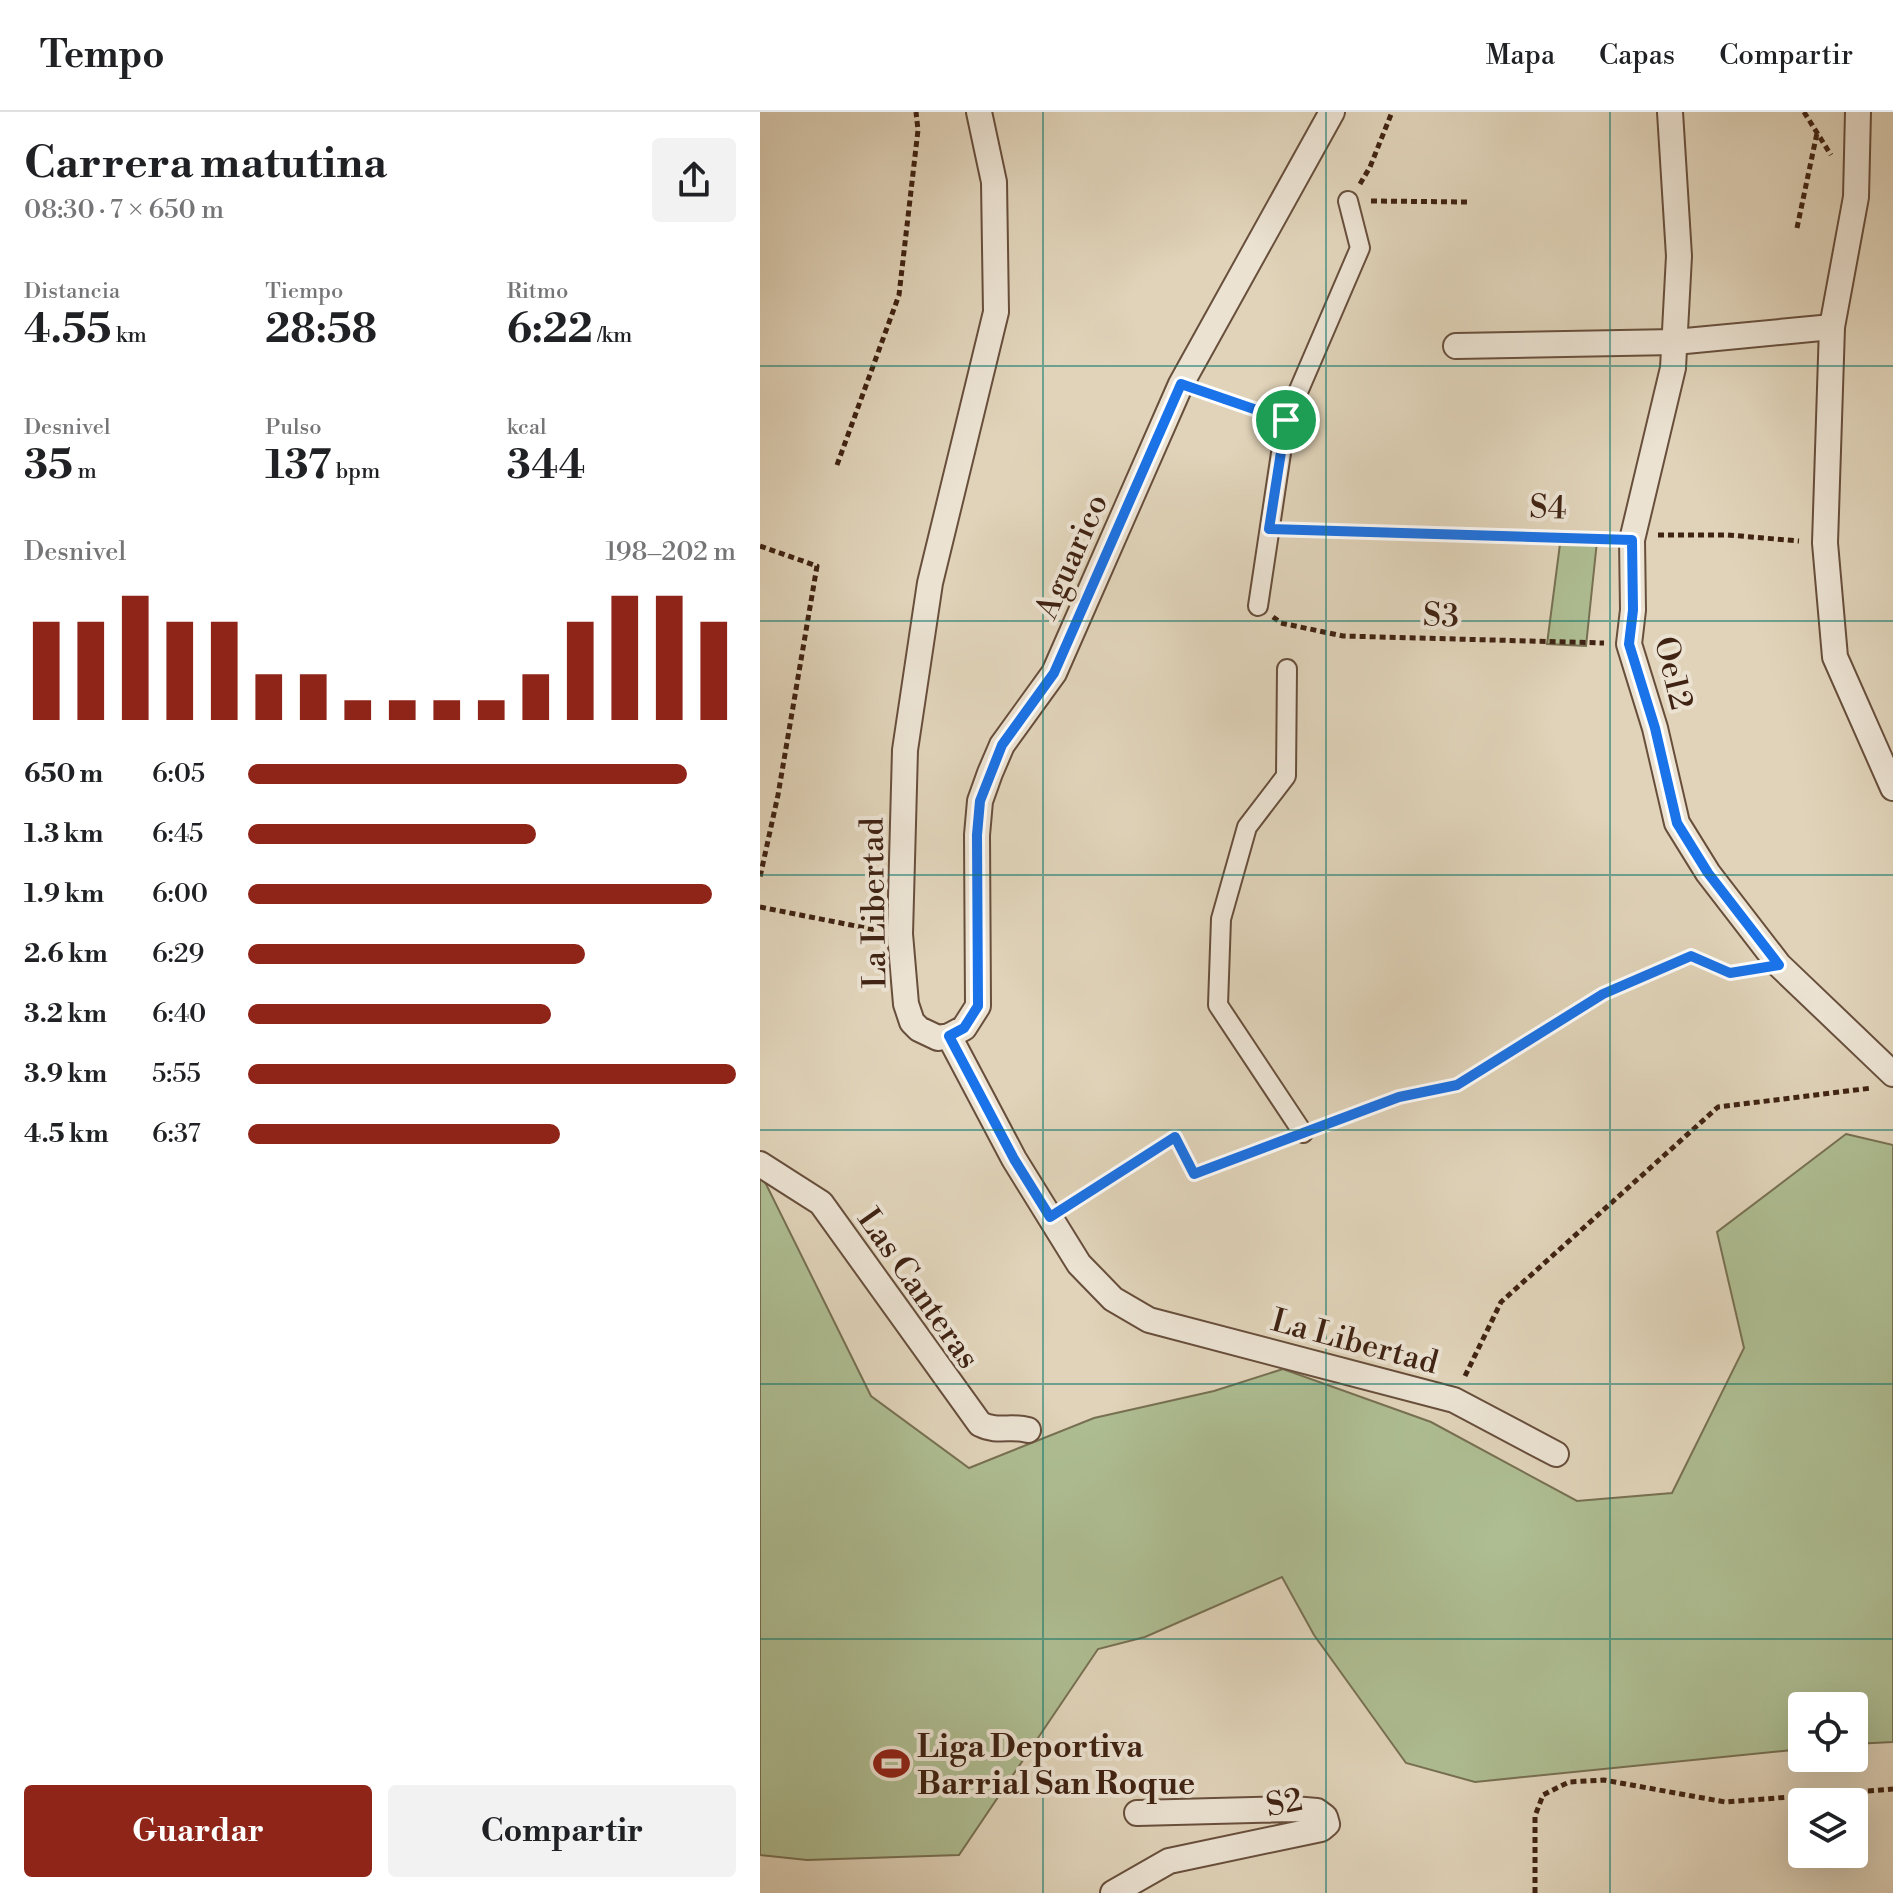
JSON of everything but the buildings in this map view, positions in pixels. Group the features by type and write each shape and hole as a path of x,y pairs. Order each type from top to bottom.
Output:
{"street":[{"name":"La Libertad","path":"979,112 994,182 996,312 930,583 905,750 900,934 906,1004 912,1022 928,1035 949,1036 1014,1159 1050,1217 1097,1285 1113,1299 1149,1320 1454,1400 1556,1454"},
{"name":"Aguarico","path":"949,1036 964,1028 978,1006 977,835 980,801 1002,745 1054,673 1181,384 1332,112"},
{"name":"Oe12","path":"1670,112 1679,256 1673,368 1632,540 1633,610 1629,644 1655,728 1677,823 1708,873 1779,965 1886,1080"},
{"path":"1858,112 1856,197 1832,327 1825,543 1835,657 1893,788"},
{"path":"1258,606 1286,420 1360,248 1348,201"},
{"path":"1456,346 1675,342 1832,327"},
{"path":"1287,669 1286,776 1247,827 1221,919 1218,1005 1303,1133"},
{"name":"Las Canteras","path":"760,1164 821,1203 980,1424 993,1430 1015,1427 1028,1430"},
{"name":"S2","path":"1113,1893 1169,1861 1222,1847 1321,1829 1327,1824 1325,1817 1317,1811 1293,1809 1137,1813"}],"path":[{"path":"837,465 899,295 918,130 916,112"},
{"path":"1348,201 1370,167 1392,112"},
{"path":"1797,228 1817,132"},
{"path":"1348,201 1469,202"},
{"path":"1181,384 1286,420"},
{"name":"S4","path":"1269,529 1632,540 1661,534 1728,535 1825,543"},
{"path":"760,546 817,566 778,795 760,877"},
{"name":"S3","path":"1258,606 1281,623 1343,636 1629,644"},
{"path":"760,907 900,934"},
{"path":"1050,1217 1175,1137 1194,1174 1399,1097 1457,1085 1603,994 1691,956 1730,973 1779,965"},
{"path":"1454,1400 1501,1302 1718,1107 1886,1080"},
{"path":"1535,1893 1535,1816 1543,1795 1569,1782 1604,1780 1725,1802 1893,1789"}],"green space":[{"path":"1597,541 1586,646 1547,644 1560,544"},
{"path":"1846,1134 1893,1145 1893,1742 1868,1743 1868,1692 1788,1692 1788,1750 1475,1782 1406,1763 1314,1635 1282,1577 1145,1637 1098,1649 959,1855 807,1860 760,1855 760,1172 871,1396 969,1468 1094,1418 1214,1391 1283,1369 1431,1422 1577,1501 1672,1493 1744,1348 1717,1232"}],"place":[{"name":"Liga Deportiva Barrial San Roque","path":"891,1764"}],"route":[{"path":"1181,384 1286,420 1269,529 1632,540 1633,610 1629,644 1655,728 1677,823 1708,873 1779,965 1730,973 1691,956 1603,994 1457,1085 1399,1097 1194,1174 1175,1137 1050,1217 1014,1159 949,1036 964,1028 974,1017 978,1006 977,835 980,801 1002,745 1038,700 1054,673 1181,384"}]}
